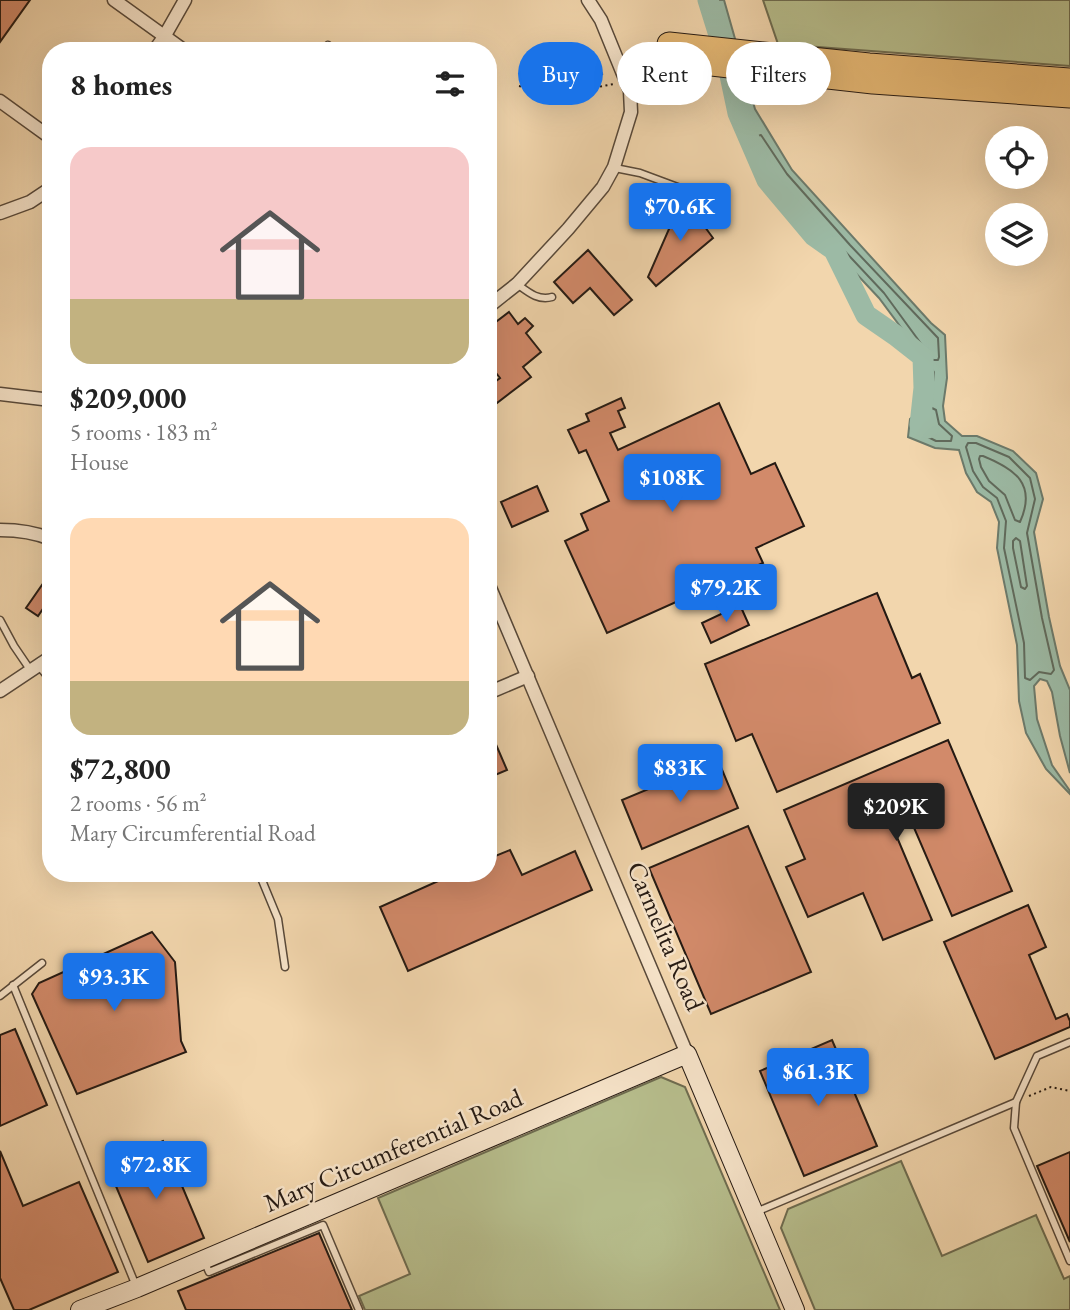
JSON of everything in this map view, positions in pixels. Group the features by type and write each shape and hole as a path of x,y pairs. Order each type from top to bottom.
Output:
{"highway":[{"path":"712,57 1070,96"},
{"path":"871,74 1070,80"}],"street":[{"path":"114,0 172,42"},
{"path":"160,42 185,0"},
{"path":"588,0 601,20 617,61"},
{"path":"0,101 42,131"},
{"path":"497,297 517,284 603,187 614,167 631,112 631,105"},
{"path":"0,213 30,202 42,194"},
{"path":"0,394 42,399"},
{"path":"0,530 17,530 42,535"},
{"name":"Carmelita Road","path":"497,604 795,1310"},
{"path":"0,691 41,664"},
{"path":"497,689 528,676"},
{"name":"Mary Circumferential Road","path":"80,1310 687,1054"}],"lane":[{"path":"614,167 640,173 683,189"},
{"path":"517,284 535,296 544,299 552,297"},
{"path":"0,620 14,646 41,664"},
{"path":"264,882 278,919 285,967"},
{"path":"0,996 42,963"},
{"path":"13,985 137,1288"},
{"path":"1070,1042 1037,1056 1016,1102 1014,1128 1070,1261"},
{"path":"754,1213 1016,1102"},
{"path":"204,1259 209,1272 323,1225 359,1310"}],"path":[{"path":"1016,1102 1051,1087 1070,1091"}],"shaded area":[{"path":"763,0 1070,0 1070,66 831,48 831,42 777,42"},
{"path":"661,1077 685,1087 780,1310 365,1310 359,1296 410,1274 378,1198"},
{"path":"901,1161 942,1256 1036,1215 1064,1279 1070,1276 1070,1310 815,1310 781,1228 788,1209"}],"water":[{"path":"708,0 724,0 736,42 726,42 726,58"},
{"path":"736,105 754,105 792,170 931,323 945,335 945,421 962,436 977,436 1013,451 1036,473 1043,499 1034,532 1060,666 1070,690 1070,773 1052,692 1047,681 1040,679 1034,686 1037,719 1052,765 1070,794 1046,769 1026,733 1019,701 1017,645 997,548 999,522 991,502 977,492 966,473 959,450 935,448 908,437 910,419 931,394 934,372 879,298 834,250 814,236 767,180"}],"building":[{"path":"0,0 30,0 0,42"},
{"path":"683,197 713,238 656,286 648,277"},
{"path":"588,250 632,300 614,315 590,288 573,303 554,282"},
{"path":"509,312 518,324 525,318 533,326 526,333 541,352 523,367 531,377 497,403 497,380 500,378 497,374 497,321"},
{"path":"621,398 625,408 618,411 625,427 610,433 618,450 719,403 751,474 775,463 804,526 756,548 763,563 607,633 565,541 588,530 581,514 609,501 586,450 579,453 568,430 589,421 586,414"},
{"path":"537,486 548,511 512,527 501,502"},
{"path":"42,585 42,610 38,616 26,608"},
{"path":"877,593 912,678 920,674 940,723 777,792 752,734 736,741 705,664"},
{"path":"740,605 749,625 711,643 702,623"},
{"path":"948,740 1012,891 952,916 909,816 891,823 932,920 883,940 863,893 808,917 786,867 805,859 784,810"},
{"path":"497,747 507,770 497,774"},
{"path":"718,760 738,808 642,849 622,800"},
{"path":"748,826 811,972 711,1014 649,868"},
{"path":"510,850 522,875 575,851 592,890 408,971 380,907 436,882 497,882 497,855"},
{"path":"1028,905 1046,947 1029,955 1056,1019 1067,1014 1070,1027 995,1059 944,942"},
{"path":"152,932 175,962 181,1041 186,1052 77,1094 32,994 39,983"},
{"path":"15,1029 47,1105 0,1126 0,1035"},
{"path":"832,1040 877,1146 804,1176 760,1071"},
{"path":"163,1141 204,1238 148,1262 107,1165"},
{"path":"0,1151 23,1206 79,1182 118,1272 29,1310 14,1310 0,1278"},
{"path":"1070,1152 1070,1242 1037,1166"},
{"path":"319,1233 352,1310 186,1310 178,1291"}],"waterway":[{"path":"708,0 727,61 738,113 767,180 814,236 834,250 866,315 923,357 924,388 920,425 928,428"}]}
